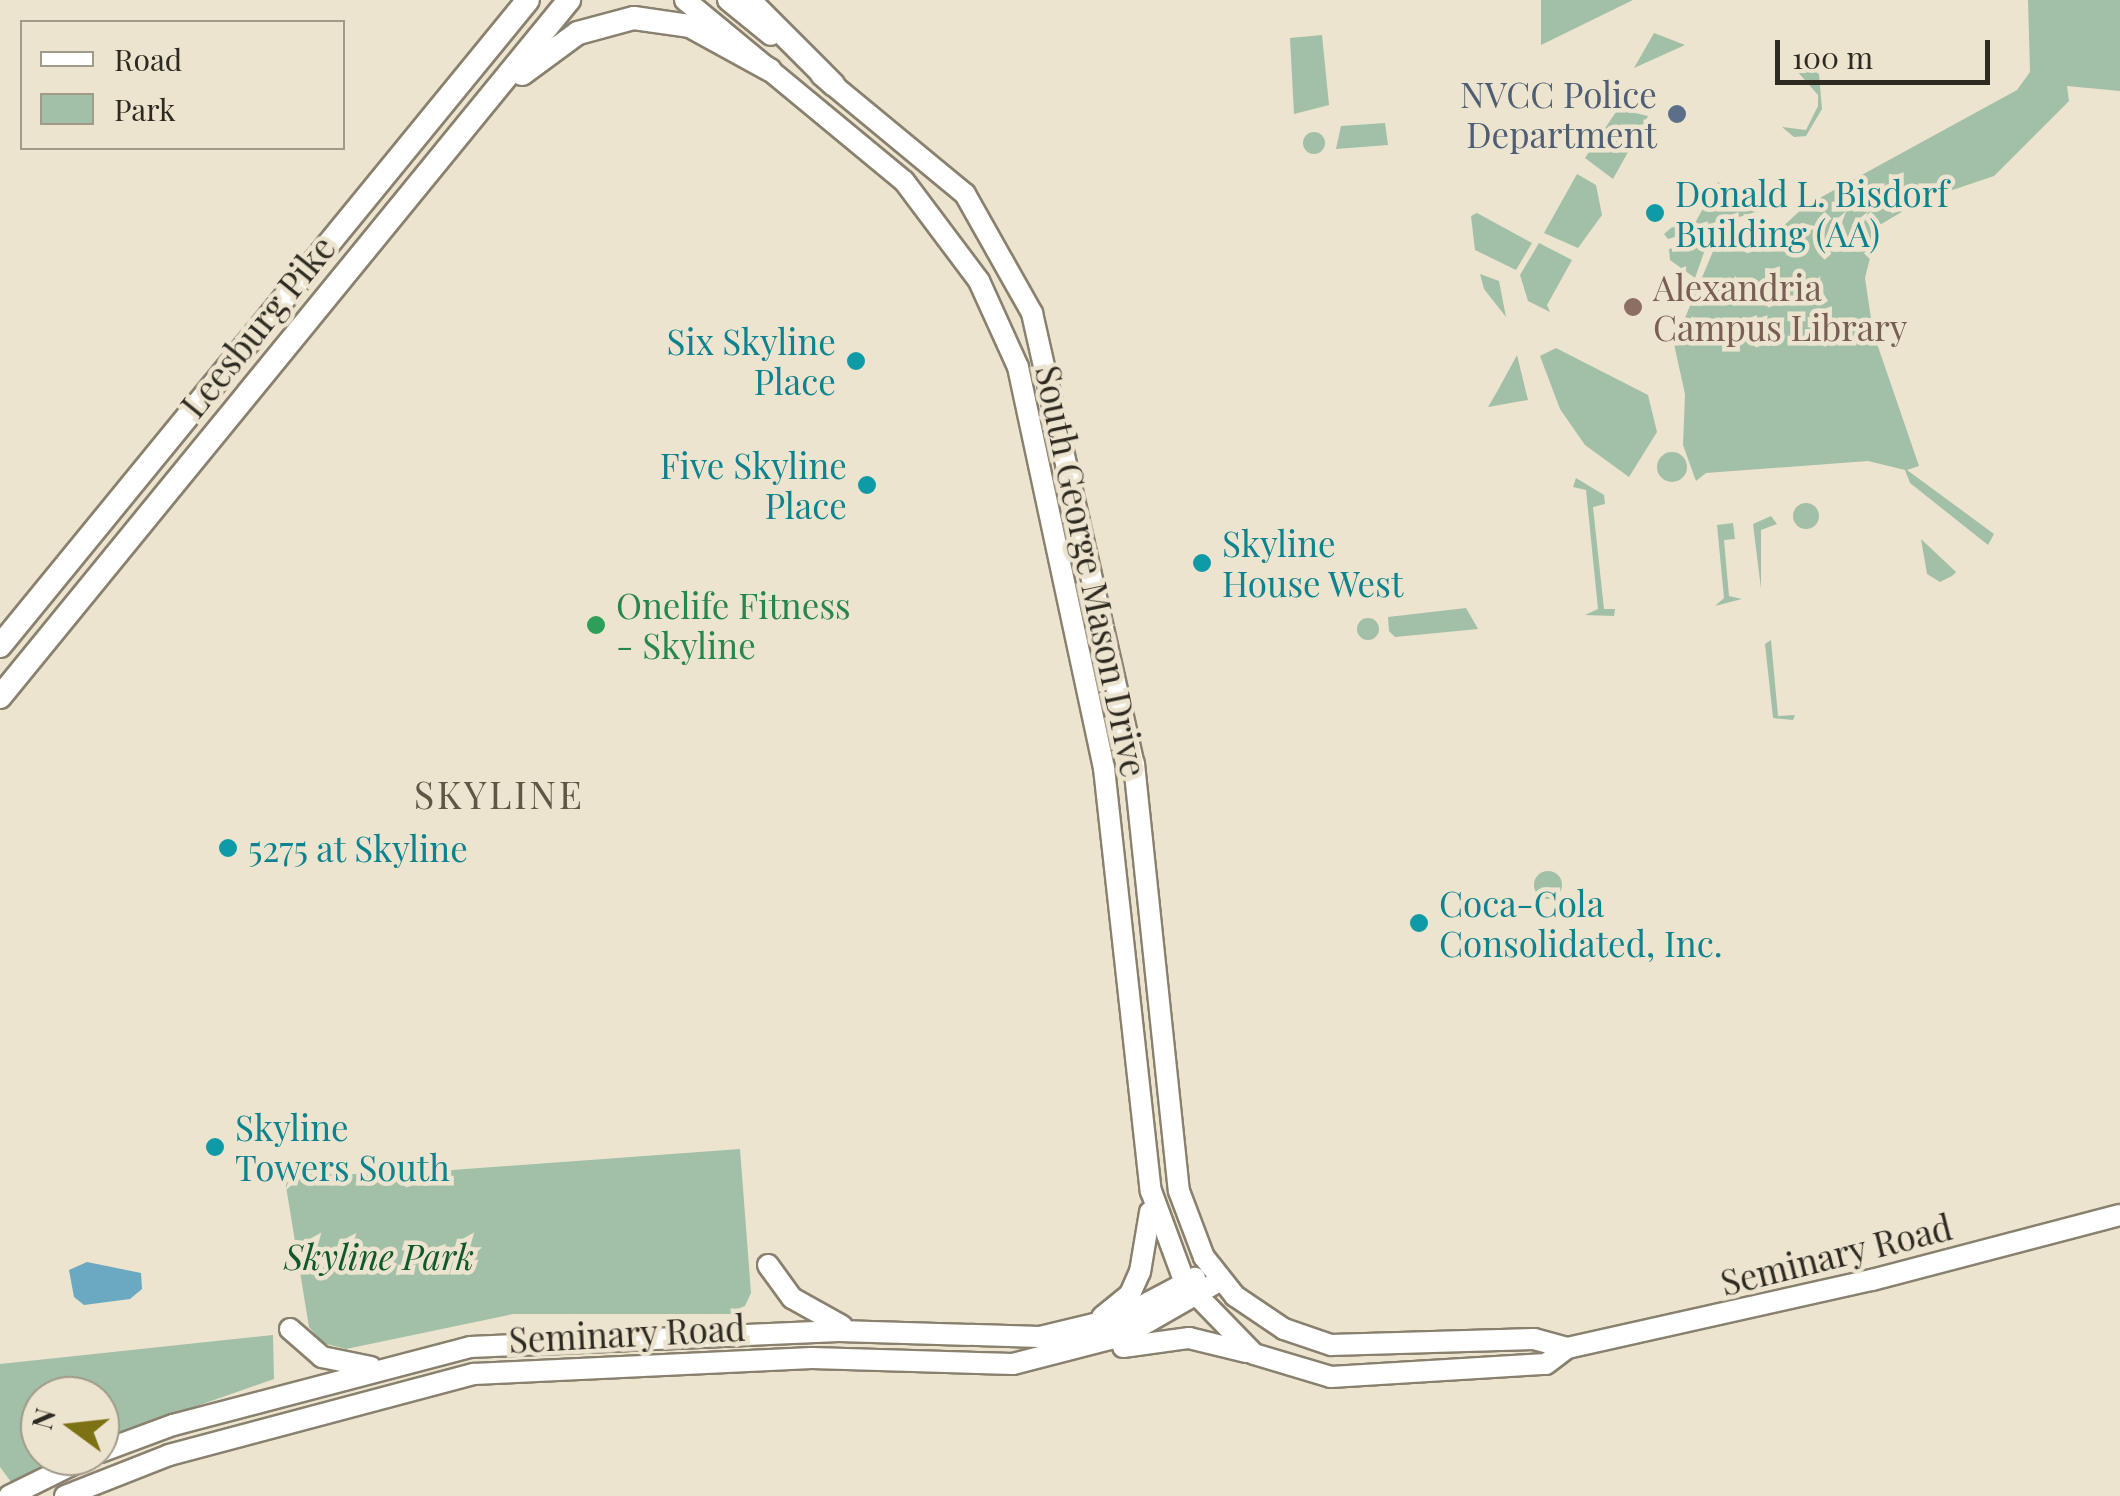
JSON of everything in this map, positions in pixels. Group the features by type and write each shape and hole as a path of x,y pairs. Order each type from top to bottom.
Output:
{"main road":[{"name":"Leesburg Pike","path":"0,646 528,0"},
{"name":"Leesburg Pike","path":"0,697 569,0"},
{"name":"South George Mason Drive","path":"684,0 928,208 979,281 1018,366 1102,754 1151,1190 1190,1290"},
{"name":"South George Mason Drive","path":"728,0 964,194 1032,313 1134,764 1180,1191 1216,1275"},
{"path":"749,0 833,84"},
{"path":"478,112 578,33 634,18 690,26 770,70"},
{"path":"1084,1329 1130,1294 1147,1246 1151,1190"},
{"name":"Seminary Road","path":"1190,1290 1254,1354 1331,1378 1546,1364 1567,1348 1872,1280 2120,1215"},
{"path":"768,1265 810,1312 864,1332"},
{"name":"Seminary Road","path":"65,1496 169,1455 474,1374 794,1359 1013,1364 1066,1355 1125,1336 1216,1275 1272,1322 1331,1345 1534,1339 1567,1348"},
{"name":"Seminary Road","path":"120,1444 172,1425 383,1368 512,1340 864,1332 1021,1338 1084,1329 1190,1290"},
{"path":"290,1329 322,1357 383,1368"},
{"path":"1066,1355 1167,1337 1254,1354"},
{"path":"9,1496 50,1476"}],"green space":[{"path":"1541,0 1633,0 1541,45"},
{"path":"2028,0 2120,0 2120,91 2067,86 2069,101 1994,176 1920,201 1878,226 1865,278 1873,332 1919,466 1907,470 1994,534 1988,545 1910,483 1905,470 1868,461 1706,473 1696,481 1683,445 1685,394 1674,344 1714,249 1778,231 1805,206 2017,90 2030,72"},
{"path":"1654,33 1685,45 1634,68"},
{"path":"1322,35 1329,105 1294,114 1290,38"},
{"path":"1799,63 1819,74 1822,109 1806,136 1794,137 1782,127 1806,130 1818,106 1818,95 1796,70"},
{"path":"1618,109 1648,116 1613,179 1585,158"},
{"path":"1385,123 1388,145 1336,149 1341,126"},
{"path":"1314,132 1322,135 1322,151 1314,154 1306,151 1303,143 1306,135"},
{"path":"1577,174 1596,185 1602,215 1578,248 1544,233"},
{"path":"1718,182 1765,209 1668,239 1664,234 1676,224 1696,221"},
{"path":"1477,213 1532,243 1516,270 1475,250 1471,216"},
{"path":"1708,241 1695,278 1670,260 1669,249"},
{"path":"1539,243 1572,260 1547,305 1550,312 1528,301 1520,275"},
{"path":"1480,274 1499,281 1506,317 1484,289"},
{"path":"1556,348 1648,395 1657,432 1629,477 1585,445 1560,409 1540,356"},
{"path":"1517,355 1528,400 1488,407 1498,390"},
{"path":"1672,452 1683,456 1687,467 1683,478 1672,482 1661,478 1657,467 1661,456"},
{"path":"1576,478 1604,495 1605,504 1593,507 1604,609 1615,609 1614,616 1585,615 1598,609 1586,490 1573,487"},
{"path":"1806,503 1815,507 1819,516 1815,525 1806,529 1797,525 1793,516 1797,507"},
{"path":"1771,516 1777,524 1761,530 1761,589 1753,524"},
{"path":"1733,523 1735,539 1724,540 1729,596 1742,599 1715,606 1724,598 1717,525"},
{"path":"1921,539 1956,572 1952,576 1940,582 1927,574"},
{"path":"1466,608 1478,629 1395,637 1389,631 1388,617"},
{"path":"1368,618 1376,621 1376,637 1368,640 1360,637 1357,629 1360,621"},
{"path":"1771,640 1778,716 1795,715 1793,720 1773,718 1765,644"},
{"path":"1548,871 1558,875 1562,885 1558,895 1548,899 1538,895 1534,885 1538,875"},
{"name":"Skyline Park","path":"740,1149 751,1293 744,1308 731,1314 513,1314 346,1349 323,1343 309,1327 284,1174 398,1174"},
{"path":"273,1335 274,1379 120,1433 120,1376 20,1376 20,1476 23,1476 11,1482 0,1467 0,1364"}],"water":[{"path":"87,1262 141,1273 142,1289 130,1299 84,1305 74,1297 69,1270"}],"place":[{"name":"NVCC Police Department","path":"1677,114"},
{"name":"Donald L. Bisdorf Building (AA)","path":"1655,213"},
{"name":"Alexandria Campus Library","path":"1633,307"},
{"name":"Six Skyline Place","path":"856,361"},
{"name":"Five Skyline Place","path":"867,485"},
{"name":"Skyline House West","path":"1202,563"},
{"name":"Onelife Fitness - Skyline","path":"596,625"},
{"name":"5275 at Skyline","path":"228,848"},
{"name":"Coca-Cola Consolidated, Inc.","path":"1419,923"},
{"name":"Skyline Towers South","path":"215,1147"}],"district":[{"name":"SKYLINE","path":"499,794"}]}
